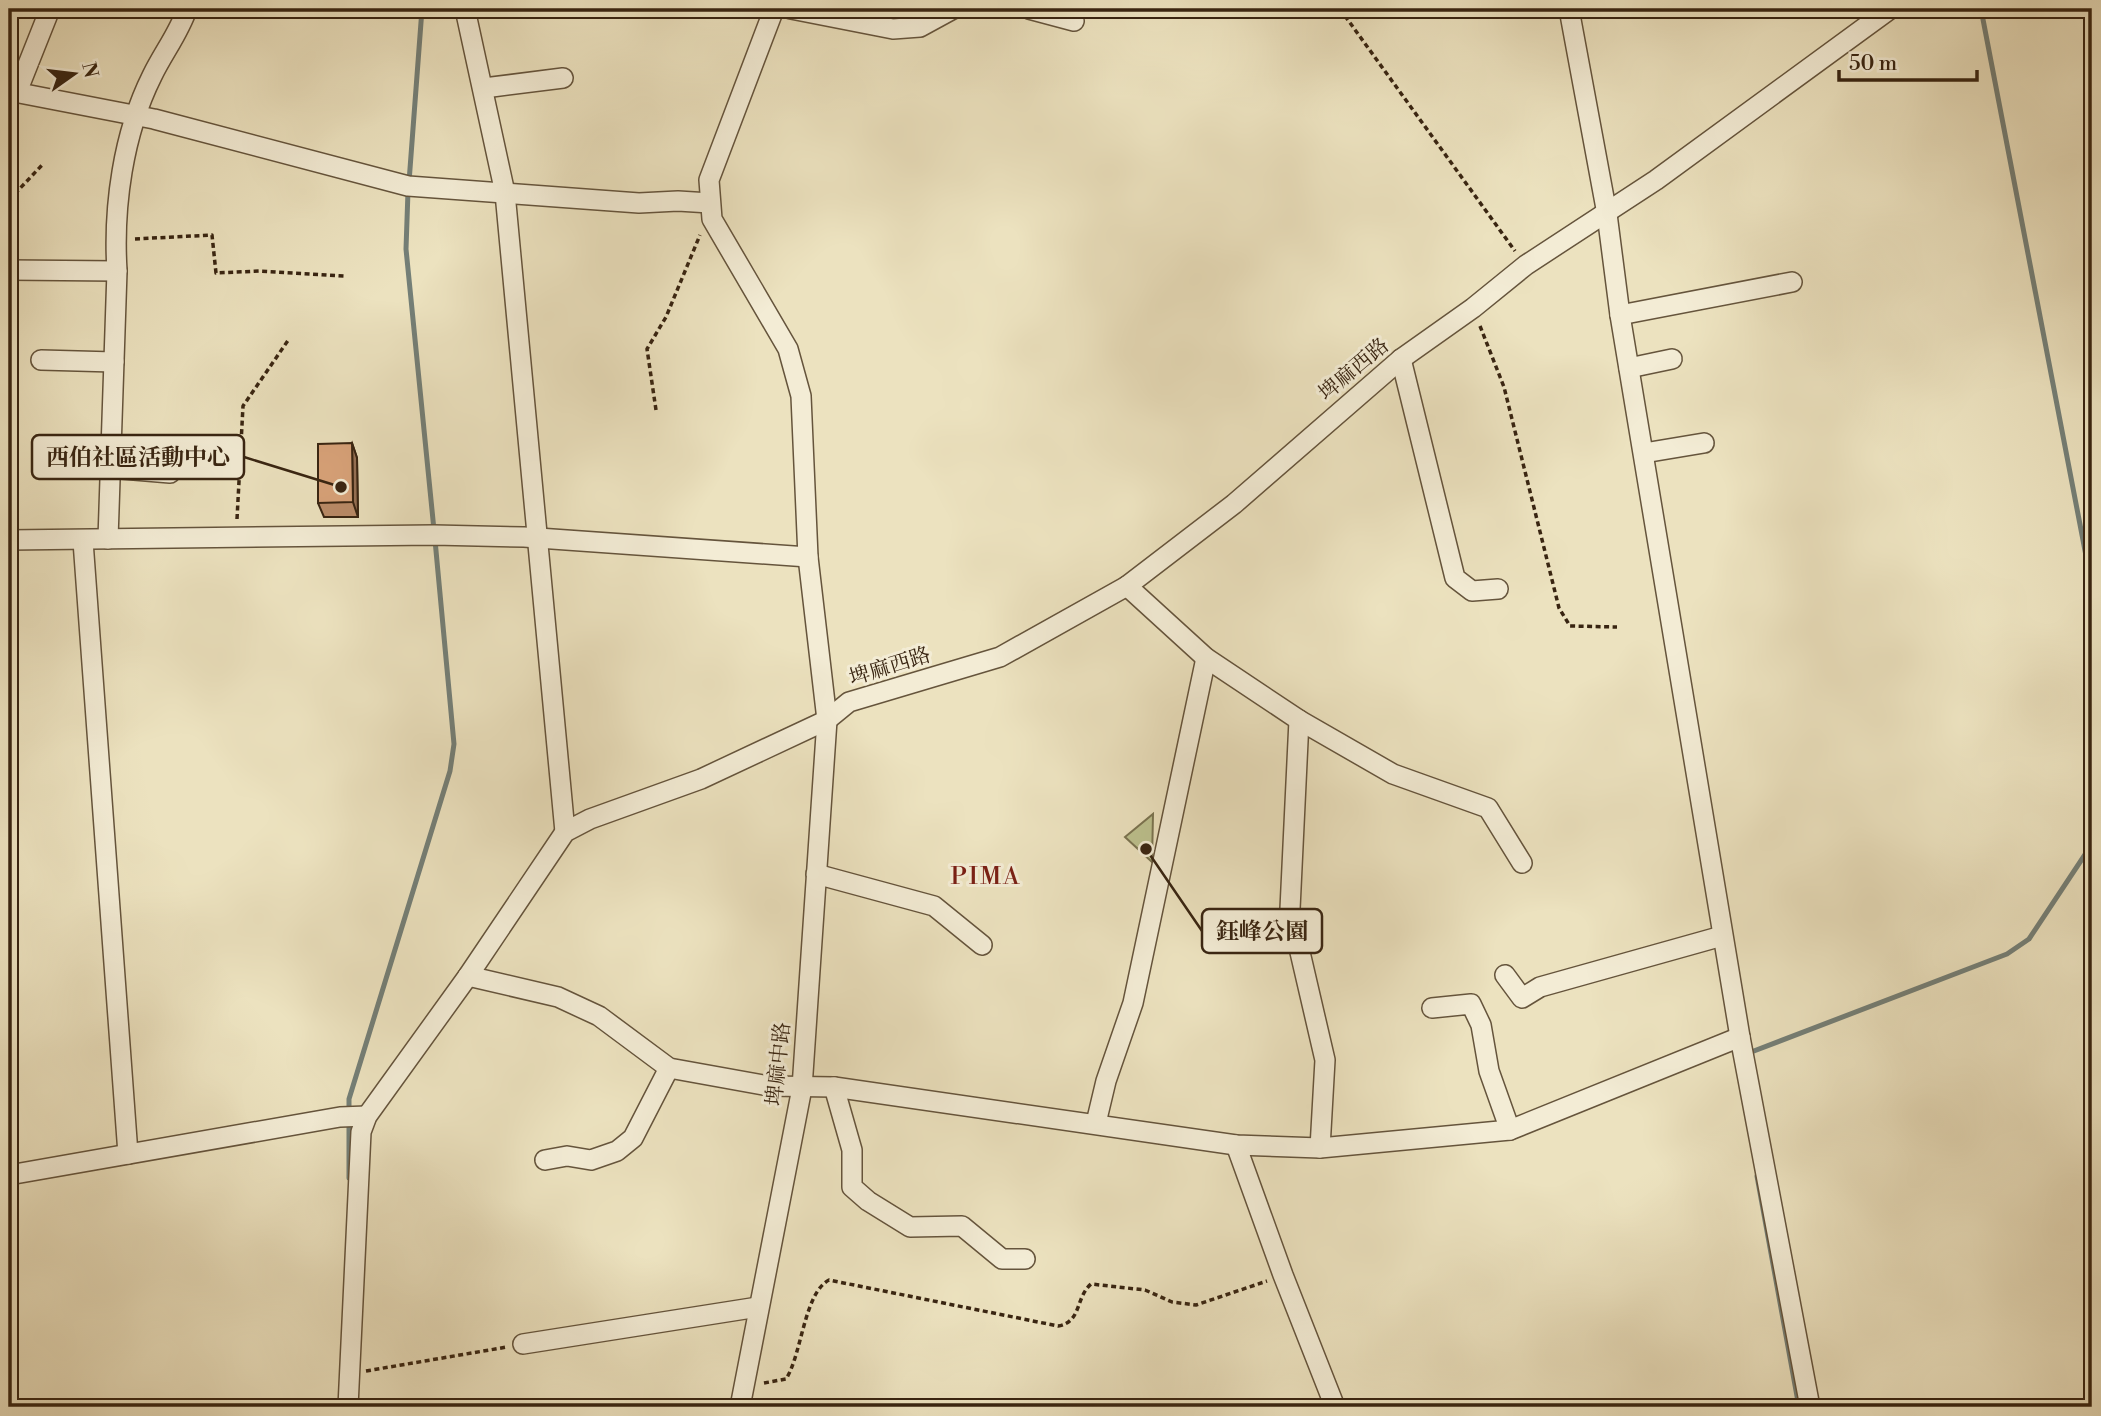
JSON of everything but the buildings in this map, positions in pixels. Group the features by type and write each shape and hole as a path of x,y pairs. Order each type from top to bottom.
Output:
{"street":[{"path":"50,9 13,91 137,116 408,186 639,203 678,201 711,211 709,180 774,9"},
{"path":"108,539 117,271 115,240 120,183 137,116 151,77 187,9"},
{"path":"348,1407 361,1132 367,1115 468,976 565,832 505,193 465,9"},
{"path":"791,9 892,29 920,27 953,9"},
{"path":"1029,9 1074,21"},
{"path":"1569,9 1607,214 1620,315 1742,1049 1810,1407"},
{"name":"埤麻西路","path":"565,832 590,819 701,779 827,720 849,702 1000,657 1127,586 1234,504 1401,359 1473,308 1525,265 1607,214 1891,9"},
{"path":"484,88 563,78"},
{"name":"埤麻中路","path":"711,211 788,349 801,396 808,557 827,720 802,1088 740,1407"},
{"path":"9,270 117,271"},
{"path":"1620,315 1792,282"},
{"path":"1401,359 1455,578 1472,591 1498,589"},
{"path":"1629,368 1672,359"},
{"path":"41,360 114,362"},
{"path":"1644,453 1704,443"},
{"path":"110,468 170,473"},
{"path":"9,540 434,535 524,537 808,557"},
{"path":"83,541 128,1154"},
{"path":"1127,586 1206,658 1299,720 1393,774 1488,808 1522,863"},
{"path":"1096,1123 1106,1081 1133,1003 1206,658"},
{"path":"1299,720 1290,909 1325,1060 1320,1148"},
{"path":"816,874 934,906 982,944"},
{"path":"1505,975 1522,998 1540,987 1723,936"},
{"path":"468,976 558,997 599,1016 669,1068 769,1086 834,1087 1236,1145 1320,1148 1510,1130 1742,1049"},
{"path":"1432,1008 1471,1004 1482,1025 1489,1070 1510,1130"},
{"path":"545,1160 568,1156 591,1160 617,1151 633,1138 669,1068"},
{"path":"834,1087 852,1150 852,1187 868,1202 910,1227 962,1226 1002,1259 1025,1259"},
{"path":"9,1175 340,1117 367,1115"},
{"path":"1236,1145 1335,1407"},
{"path":"523,1344 758,1307"}],"path":[{"path":"1340,9 1525,265"},
{"path":"9,200 44,163"},
{"path":"656,410 648,349 666,317 694,243 711,211"},
{"path":"115,240 212,235 216,273 258,271 344,276"},
{"path":"1473,308 1504,387 1559,608 1570,626 1617,627"},
{"path":"236,538 243,406 289,339"},
{"path":"744,1384 786,1379 793,1368 813,1298 819,1285 829,1280 1058,1326 1068,1324 1074,1319 1085,1289 1091,1284 1145,1290 1172,1302 1196,1305 1283,1275"},
{"path":"351,1374 523,1344"}],"green space":[{"path":"1153,814 1152,862 1125,837"}],"waterway":[{"path":"409,182 422,9"},
{"path":"1981,9 2092,587"},
{"path":"408,191 406,249 434,530"},
{"path":"349,1112 349,1099 450,771 454,744 435,540"},
{"path":"1746,1054 2007,954 2029,939 2092,844"},
{"path":"349,1122 349,1178"},
{"path":"1757,1176 1799,1407"}],"place":[{"name":"西伯社區活動中心","path":"341,487"},
{"name":"鈺峰公園","path":"1146,849"}],"district":[{"name":"PIMA","path":"986,877"}]}
